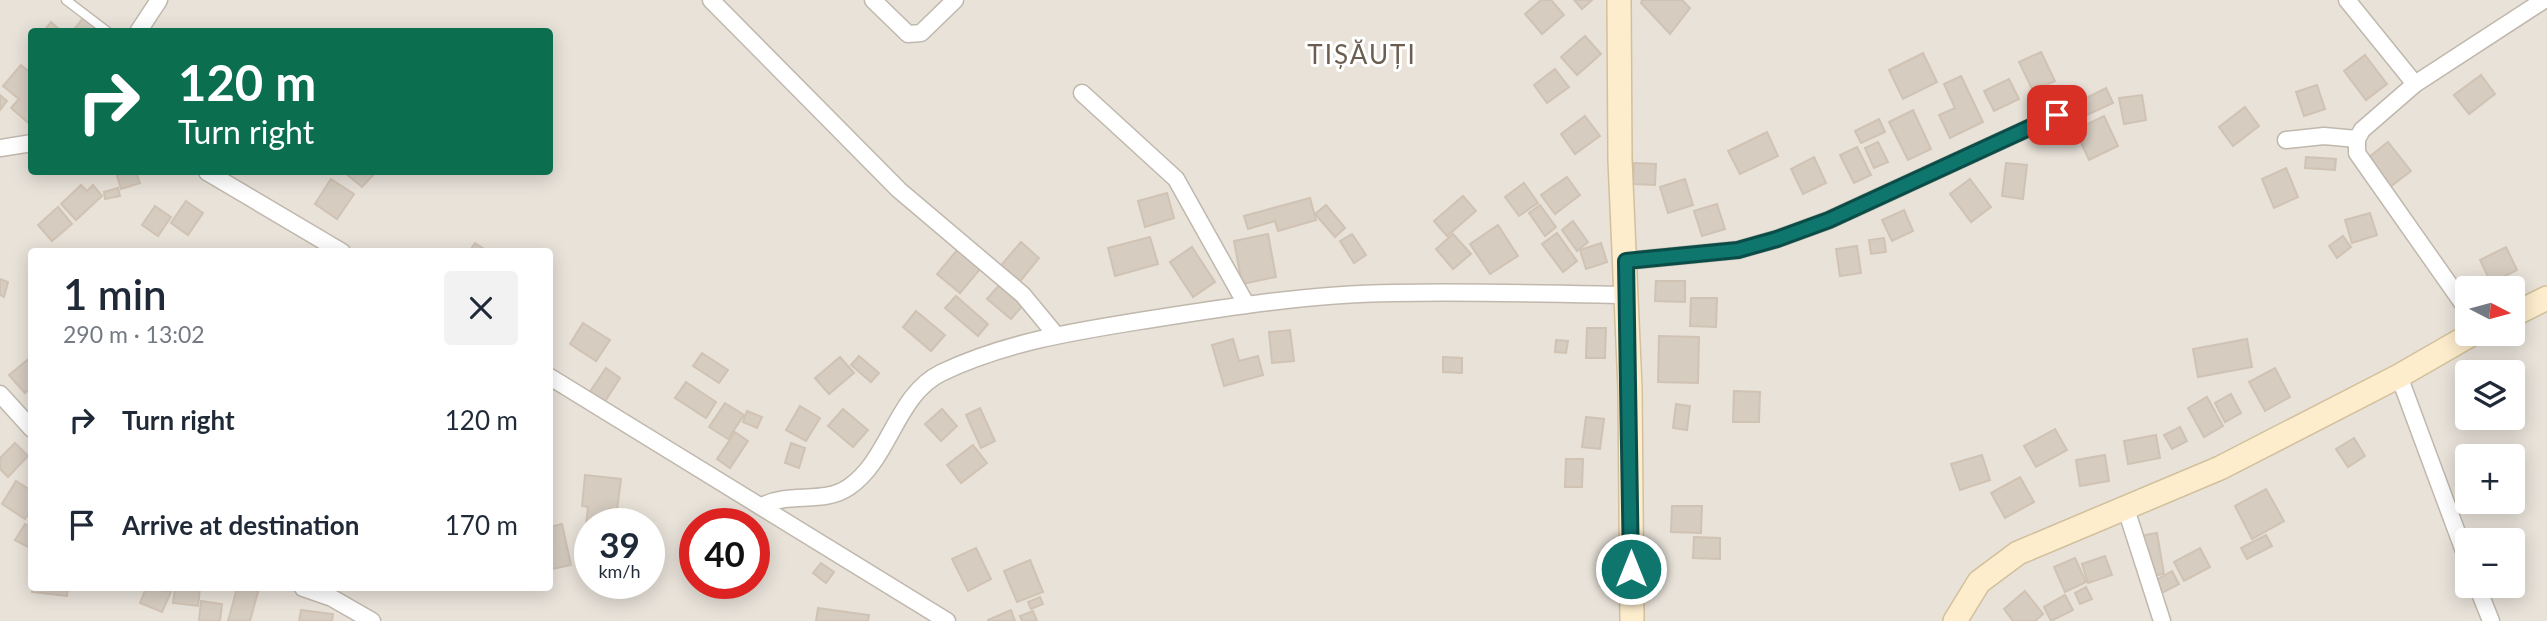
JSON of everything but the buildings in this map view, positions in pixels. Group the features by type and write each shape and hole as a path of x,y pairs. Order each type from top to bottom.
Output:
{"street":[{"path":"141,28 159,0"},
{"path":"711,0 899,190 1023,295 1056,335"},
{"path":"873,0 908,34 921,33 955,0"},
{"path":"1619,0 1620,160 1627,295 1632,621"},
{"path":"2347,0 2415,84"},
{"path":"2455,292 2357,153 2357,139 2362,130 2415,84 2544,0"},
{"path":"1082,93 1176,179 1246,304"},
{"path":"1626,261 1738,250 1777,239 1829,220 2057,115"},
{"path":"2286,140 2324,136 2357,139"},
{"path":"0,148 28,144"},
{"path":"212,175 335,248"},
{"path":"762,506 776,499 836,494 849,487 878,455 910,403 928,381 967,363 1056,335 1246,304 1392,293 1627,295"},
{"path":"2525,308 2547,298"},
{"path":"1955,621 1979,582 2018,553 2220,468 2399,376 2455,344"},
{"path":"2399,376 2455,528"},
{"path":"553,379 947,621"},
{"path":"2,402 28,425"},
{"path":"2126,509 2162,621"},
{"path":"312,591 332,598 372,621"},
{"path":"2482,598 2491,621"}],"lane":[{"path":"66,0 103,28"}],"shaded area":[{"path":"0,0 2547,0 2547,621 0,621"}],"district":[{"name":"TIȘĂUȚI","path":"1362,54"}],"route":[{"path":"1631,569 1626,261 1738,250 1777,239 1829,220 2057,115"}]}
